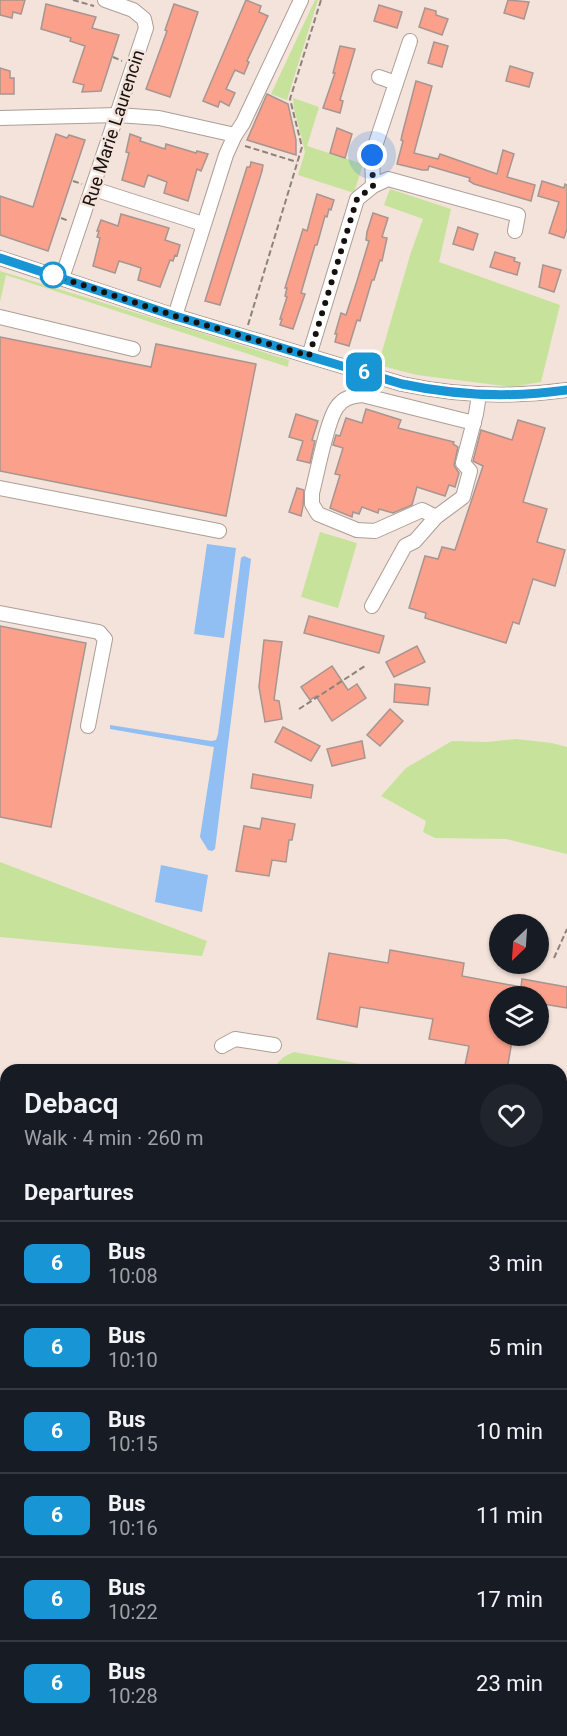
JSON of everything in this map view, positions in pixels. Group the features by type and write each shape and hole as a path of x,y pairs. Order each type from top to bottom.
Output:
{"street":[{"name":"Rue Marie Laurencin","path":"63,278 146,28 144,19 133,10 105,0"},
{"path":"175,316 218,177 238,140 243,123 301,0"},
{"path":"373,186 372,155 410,42"},
{"path":"379,77 396,83"},
{"path":"0,118 118,115 159,118 238,140"},
{"path":"309,356 357,199 373,186 388,179 518,215 514,231"},
{"path":"100,192 204,224"},
{"path":"0,258 175,316 402,384 438,391 479,395 535,394 567,390"},
{"path":"0,317 133,349"},
{"path":"436,517 422,510 375,531 357,530 318,514 312,504 312,493 333,413 342,401 362,395 474,423"},
{"path":"372,606 405,546 415,541 436,517 464,497 470,471 463,463 479,395"},
{"path":"0,488 219,531"},
{"path":"0,614 99,632 103,635 105,639 88,726"},
{"path":"222,1046 235,1039 274,1045"}],"path":[{"path":"75,7 77,0"},
{"path":"248,326 302,147 290,99 321,0"},
{"path":"238,140 297,162"},
{"path":"299,709 365,666"},
{"path":"554,958 567,929"}],"green space":[{"path":"315,0 318,0 287,100 271,94"},
{"path":"293,98 319,107 307,146 363,164 354,193 298,175 305,152"},
{"path":"390,189 451,209 439,262 560,305 541,382 512,387 417,375 378,365 423,219 384,205"},
{"path":"0,271 289,360 288,367 6,275 0,302"},
{"path":"320,532 357,543 338,608 301,597"},
{"path":"516,739 567,747 567,854 506,839 435,838 423,832 426,821 381,796 406,768 452,741 487,742"},
{"path":"0,862 207,941 202,956 0,937"},
{"path":"294,1052 360,1064 277,1064 285,1056"}],"water":[{"path":"207,544 236,548 224,638 194,634"},
{"path":"244,556 251,559 215,849 212,851 208,850 200,837 214,747 110,729 110,725 216,740 241,558"},
{"path":"161,865 208,875 202,912 155,902"}],"building":[{"path":"0,0 25,0 21,14 13,12 12,18 0,15"},
{"path":"246,0 261,6 259,12 268,16 247,61 249,62 244,74 235,70 226,89 235,93 229,106 220,101 218,107 203,101"},
{"path":"508,0 529,2 524,19 504,13"},
{"path":"46,4 96,17 92,28 119,35 101,91 82,92 84,85 73,82 85,46 70,41 71,38 41,29"},
{"path":"174,4 198,12 170,97 146,89"},
{"path":"379,5 402,12 397,28 374,21"},
{"path":"425,8 436,11 436,15 448,19 442,35 419,27"},
{"path":"434,42 448,46 442,67 428,63"},
{"path":"340,46 355,49 340,100 343,101 340,113 323,108 335,73 333,73"},
{"path":"510,66 533,73 529,87 506,81"},
{"path":"0,68 10,71 10,78 14,78 14,94 0,94"},
{"path":"416,81 432,86 414,153 438,159 440,154 497,174 503,150 514,154 507,177 535,185 531,201 474,184 469,181 470,178 429,166 428,170 422,170 397,164"},
{"path":"267,94 288,104 296,140 296,155 247,140"},
{"path":"337,128 352,134 345,158 330,153"},
{"path":"56,134 85,140 48,251 0,235 0,196 33,207"},
{"path":"130,134 141,138 140,141 165,149 166,144 196,153 197,151 208,154 201,171 197,169 188,201 164,193 167,182 148,175 144,187 122,180 129,153 126,152"},
{"path":"251,162 263,165 262,171 220,305 205,301 247,167 250,167"},
{"path":"542,181 564,188 565,184 567,185 567,229 564,238 549,233 559,202 538,196"},
{"path":"317,194 334,200 331,210 329,209 327,217 325,216 317,245 315,245 301,293 305,294 293,329 280,325 287,297 285,296 287,288 285,288 303,229 307,231"},
{"path":"373,213 388,218 382,237 387,238 382,261 380,260 374,280 372,280 360,321 357,320 349,346 335,342 337,334 335,334 341,313 346,315 357,281 369,241 366,240 367,232"},
{"path":"121,214 169,228 165,240 180,245 177,256 175,255 173,261 170,260 160,287 138,280 141,268 132,265 119,261 115,273 93,266 100,238 97,237 99,231 97,231 101,220 118,226"},
{"path":"458,227 478,234 473,250 453,244"},
{"path":"495,252 515,258 514,261 520,263 517,275 490,267"},
{"path":"543,265 561,270 554,292 539,287"},
{"path":"0,337 151,367 156,344 256,364 226,516 0,471"},
{"path":"366,409 401,420 398,428 454,442 453,444 458,447 454,465 459,473 455,487 449,485 445,496 417,487 412,505 393,513 379,509 378,513 362,507 359,514 353,512 352,517 330,508 340,475 335,474 343,448 333,445 336,435 340,436 346,418 362,423"},
{"path":"296,414 318,421 312,440 315,441 310,463 297,460 303,441 289,437"},
{"path":"518,420 545,428 523,502 547,509 537,542 565,550 555,586 533,579 519,624 513,622 506,643 425,618 426,613 409,608 425,556 438,559 442,547 455,550 483,466 473,461 481,430 512,440"},
{"path":"297,488 304,490 301,516 289,512"},
{"path":"309,616 384,636 379,653 304,633"},
{"path":"0,626 86,643 51,827 0,817"},
{"path":"264,640 282,642 274,700 279,701 282,719 265,722 259,687"},
{"path":"417,646 425,662 394,677 386,662"},
{"path":"332,666 348,690 357,684 366,698 332,721 316,696 310,700 301,687"},
{"path":"395,684 430,688 428,705 394,702"},
{"path":"390,709 403,721 380,746 367,735"},
{"path":"283,727 320,746 311,761 275,742"},
{"path":"362,741 365,758 332,766 327,749"},
{"path":"253,774 313,785 311,798 251,788"},
{"path":"262,818 295,824 292,840 289,840 286,862 272,860 269,876 236,871 244,826 260,829"},
{"path":"390,950 464,963 462,976 516,986 489,986 489,1046 511,1046 508,1064 465,1064 469,1046 429,1039 433,1019 360,1007 357,1027 317,1019 329,953 388,963"},
{"path":"522,979 567,987 567,1008 549,1005 549,986 521,986"}],"bus line":[{"name":"6","path":"0,258 175,316 402,384 438,391 489,396 567,390"}],"route":[{"path":"53,275 175,316 309,356 357,199 373,186 372,155"}]}
